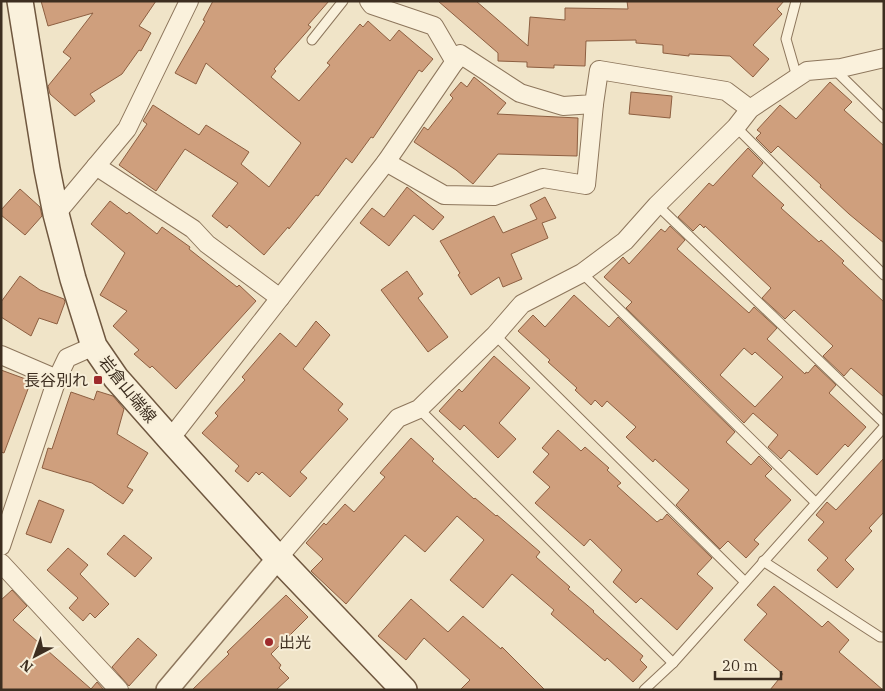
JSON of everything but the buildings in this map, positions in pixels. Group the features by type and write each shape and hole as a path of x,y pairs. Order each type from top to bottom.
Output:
{"main road":[{"name":"岩倉山端線","path":"20,1 56,214 73,279 94,346 116,378 170,440 278,558 404,690"}],"street":[{"path":"56,214 127,129 189,1"},
{"path":"370,1 372,5 434,26 455,62"},
{"path":"170,440 386,162 460,54 520,93 528,96 563,106 594,104"},
{"path":"167,690 398,418 419,409 495,335 522,304 582,274 625,241 657,205 736,127 750,109 797,77 807,71 833,69 884,58"},
{"path":"386,162 444,195 494,196 543,178 586,185 599,70 726,91 750,109"},
{"path":"96,166 193,229 208,244 280,298"},
{"path":"1,546 57,379 67,358 94,346"},
{"path":"1,355 57,379"},
{"path":"1,564 119,690"}],"lane":[{"path":"312,40 343,1"},
{"path":"796,1 786,39 797,77"},
{"path":"833,69 884,118"},
{"path":"736,127 884,275"},
{"path":"657,205 884,423"},
{"path":"582,274 815,502"},
{"path":"495,335 745,582"},
{"path":"419,409 673,663"},
{"path":"644,690 673,663 884,427"},
{"path":"763,561 880,637 884,637"}],"place":[{"name":"長谷別れ","path":"98,380"},
{"name":"出光","path":"269,642"}]}
